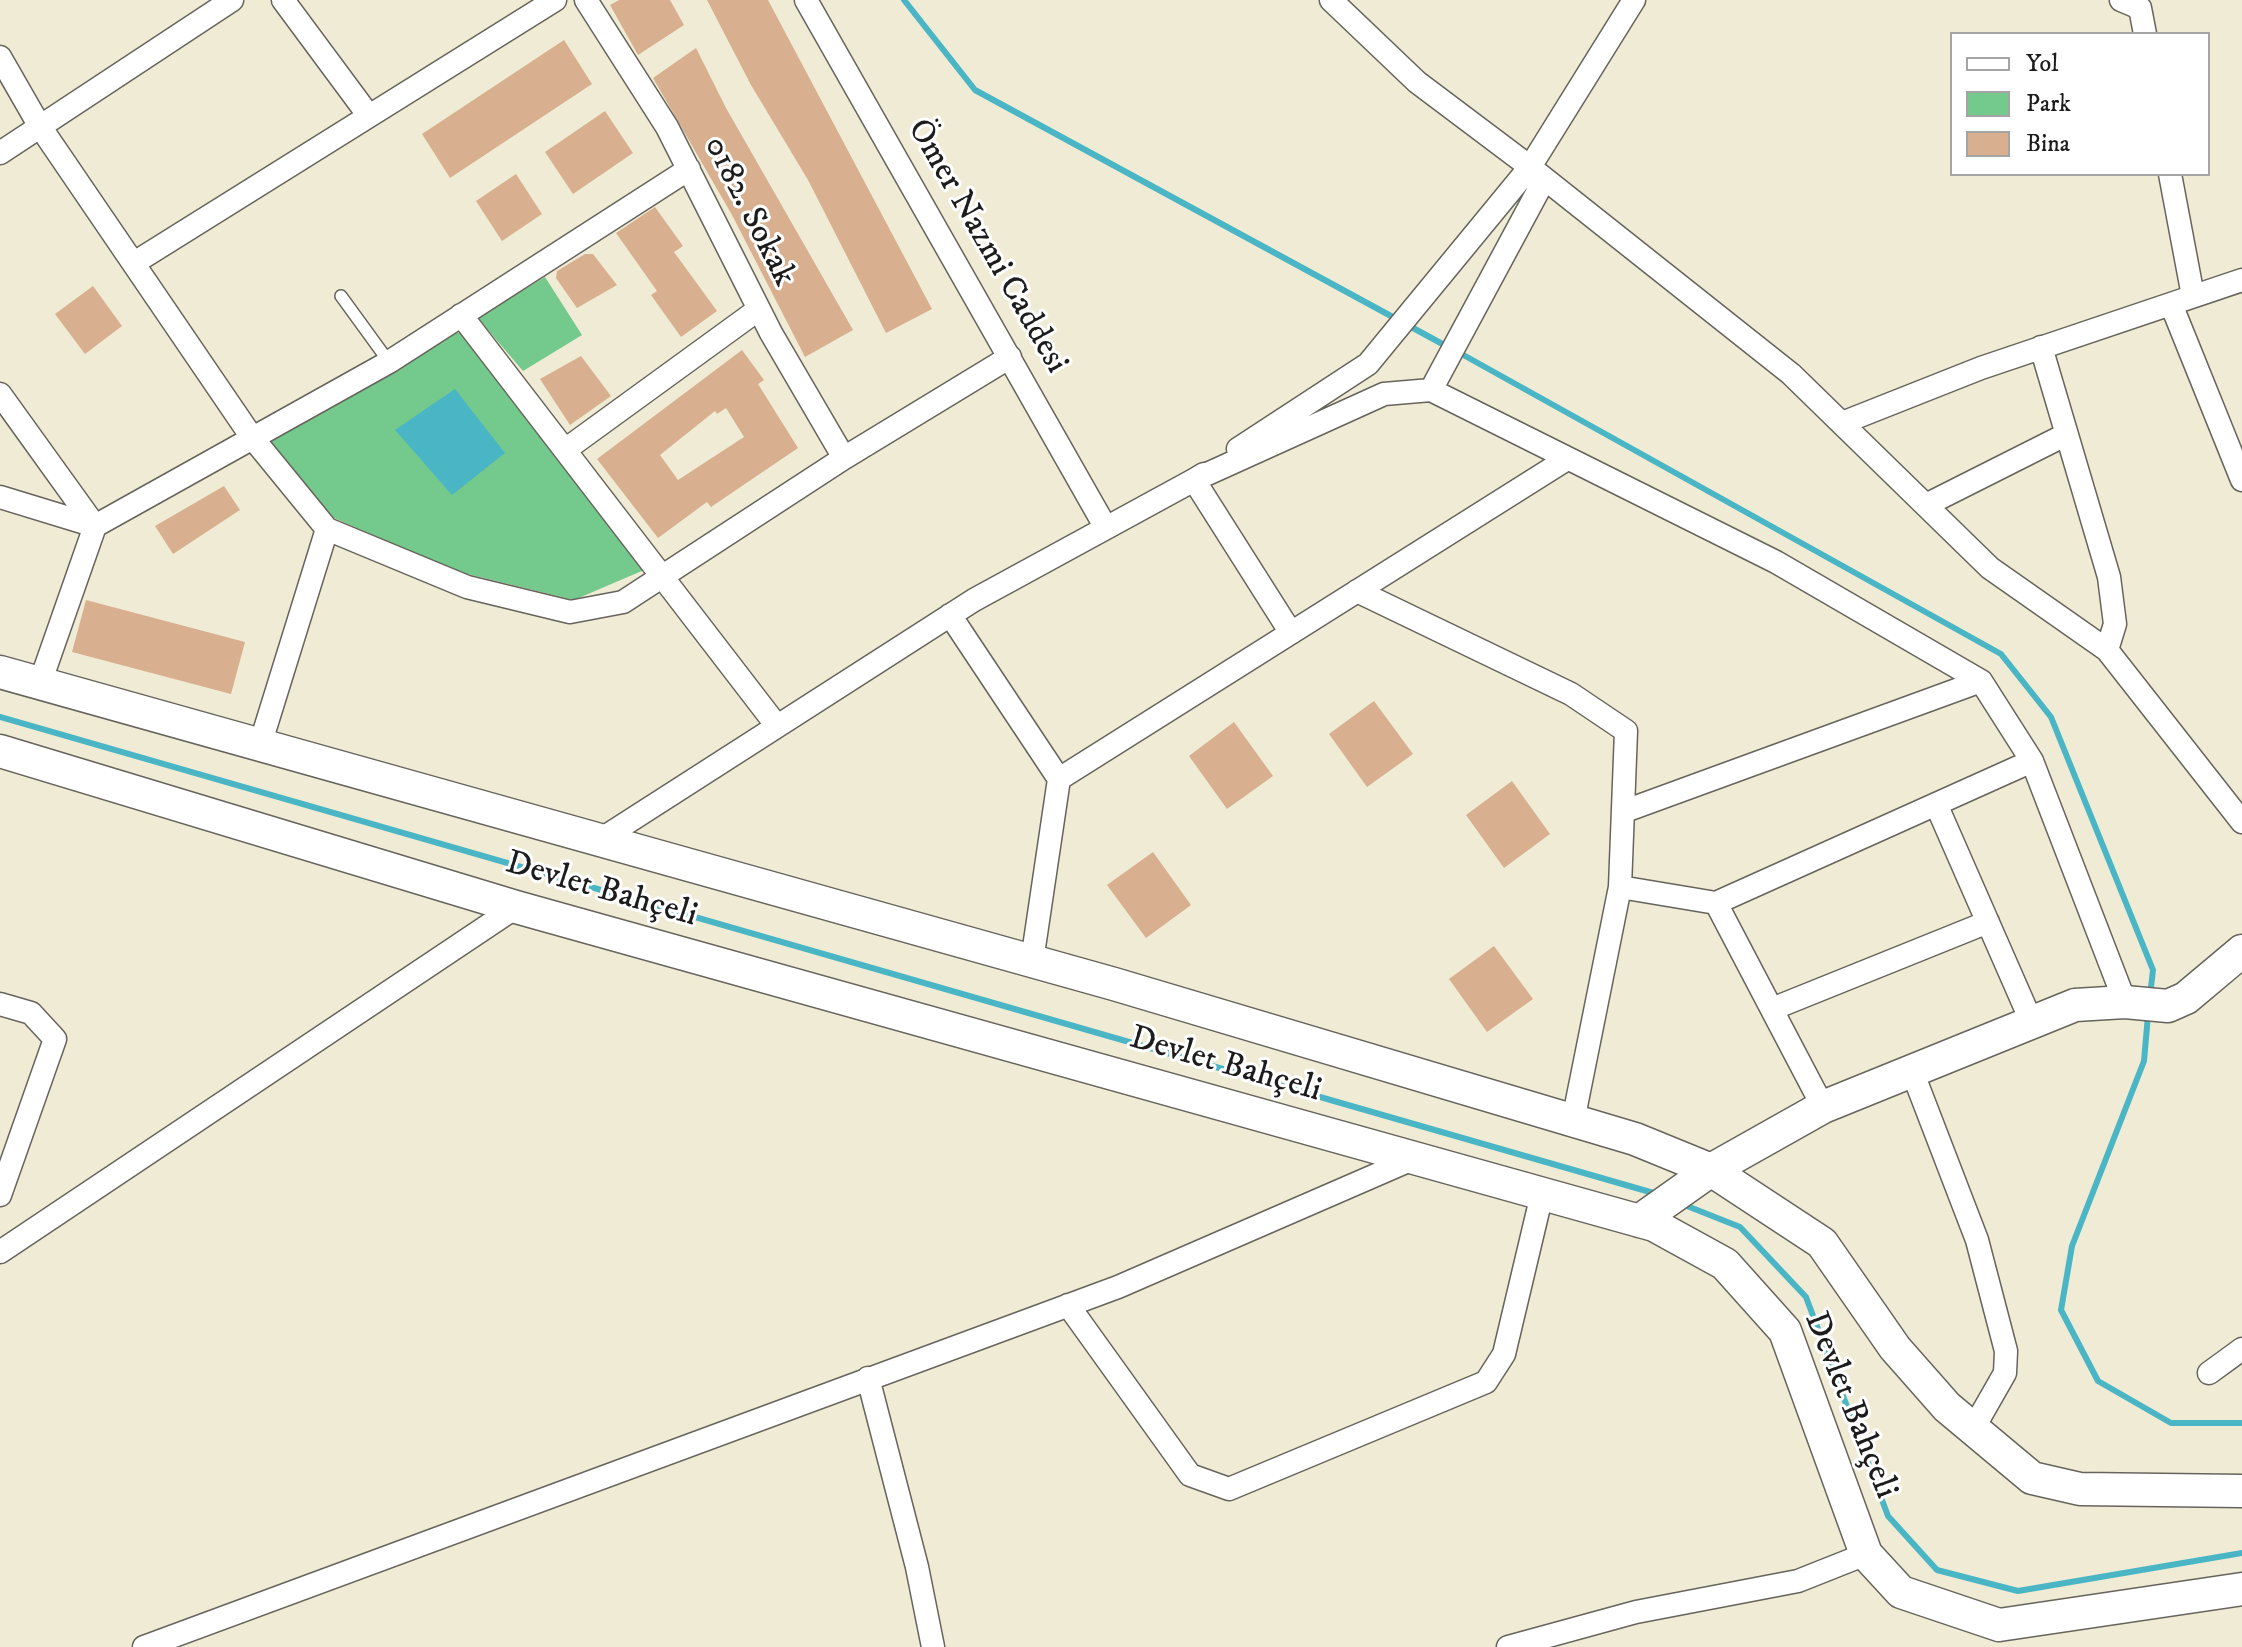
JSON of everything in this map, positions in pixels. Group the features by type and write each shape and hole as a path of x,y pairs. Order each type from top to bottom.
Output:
{"street":[{"path":"0,153 232,0"},
{"path":"283,0 369,116"},
{"path":"134,263 555,0"},
{"name":"0182. Sokak","path":"586,0 667,127 759,309 844,458"},
{"name":"Ömer Nazmi Caddesi","path":"806,0 1106,528"},
{"path":"1331,0 1417,82 1791,374 1990,568 2107,650 2242,822"},
{"path":"1431,390 1537,173 1634,0"},
{"path":"2139,3 2145,32"},
{"path":"0,57 39,125 251,436 327,529 467,587 570,612 623,602 844,458 1010,357"},
{"path":"40,683 95,526 251,436 389,362 689,169"},
{"path":"1194,480 1302,404 1368,364 1537,173"},
{"path":"2170,176 2193,296"},
{"path":"1842,423 2041,347 2242,280"},
{"path":"2171,304 2242,480"},
{"path":"565,450 759,309"},
{"path":"461,315 777,726"},
{"path":"2041,347 2109,577 2115,624 2107,650"},
{"path":"600,840 950,615 1194,480 1384,394 1431,390 1776,562 1981,681 2032,761 2125,1002"},
{"path":"0,394 95,526"},
{"path":"1926,505 2065,435"},
{"path":"1059,779 1567,459"},
{"path":"1194,480 1291,633"},
{"path":"0,497 95,526"},
{"path":"260,745 327,529"},
{"path":"1357,591 1571,694 1626,731 1620,887 1573,1121"},
{"path":"950,615 1059,779 1032,961"},
{"name":"Devlet Bahçeli","path":"0,672 1032,961 1635,1139 1711,1170 1822,1243 1895,1348 1947,1407 2032,1478 2080,1489 2242,1491"},
{"path":"1625,811 1981,681"},
{"name":"Devlet Bahçeli","path":"0,751 516,907 1654,1225 1725,1264 1785,1331 1866,1554 1901,1592 1999,1625 2242,1589"},
{"path":"1620,887 1716,903 2032,761"},
{"path":"1936,804 2032,1023"},
{"path":"1716,903 1823,1107"},
{"path":"3,1247 516,907"},
{"path":"1772,1009 1988,922"},
{"path":"1639,1221 1711,1170 1823,1107 2075,1005 2125,1002 2168,1006 2186,998 2242,951"},
{"path":"0,1004 31,1013 55,1039 0,1195"},
{"path":"1912,1071 1977,1240 2006,1351 2005,1373 1973,1429"},
{"path":"144,1647 629,1471 868,1378 1118,1287 1415,1158"},
{"path":"1068,1305 1190,1475 1229,1489 1486,1382 1504,1354 1542,1194"},
{"path":"2209,1373 2242,1349"},
{"path":"868,1378 917,1567 933,1647"},
{"path":"1508,1647 1636,1612 1798,1581 1866,1554"}],"lane":[{"path":"341,296 389,362"}],"green space":[{"path":"545,277 582,335 523,371 477,317"},
{"path":"449,333 464,333 644,570 574,600 455,571 334,518 266,439"}],"water":[{"path":"455,389 505,453 452,495 395,430"}],"building":[{"path":"619,0 670,0 684,25 638,55 610,5"},
{"path":"707,0 768,0 932,309 886,333 808,180 751,85"},
{"path":"564,40 592,84 450,178 422,134"},
{"path":"696,48 726,108 853,330 805,357 732,215 653,78"},
{"path":"605,111 633,153 573,194 545,152"},
{"path":"516,174 542,214 502,241 476,201"},
{"path":"655,207 683,246 674,252 717,311 681,337 651,295 657,291 616,233"},
{"path":"585,254 593,254 617,285 577,308 556,278 557,271"},
{"path":"93,286 122,326 85,354 55,314"},
{"path":"742,350 764,380 758,384 798,448 711,507 707,502 658,538 597,459","holes":["726,408 744,437 678,480 660,455 715,411 717,414"]},
{"path":"581,356 611,396 570,425 540,379"},
{"path":"224,486 240,510 173,554 155,526"},
{"path":"86,600 245,642 231,694 72,652"},
{"path":"1374,701 1413,754 1367,787 1329,734"},
{"path":"1234,722 1273,776 1227,809 1189,756"},
{"path":"1512,781 1550,834 1504,868 1466,815"},
{"path":"1153,852 1191,905 1146,938 1107,885"},
{"path":"1494,946 1533,999 1487,1032 1449,979"}],"waterway":[{"path":"904,0 975,90 1448,347"},
{"path":"1458,352 2001,654 2051,717 2153,970 2150,996"},
{"path":"0,717 1657,1194"},
{"path":"2148,1015 2144,1061 2072,1246 2061,1310 2098,1381 2171,1423 2242,1423"},
{"path":"1682,1204 1740,1227 1806,1297 1888,1516 1937,1570 2018,1591 2242,1553"}]}
